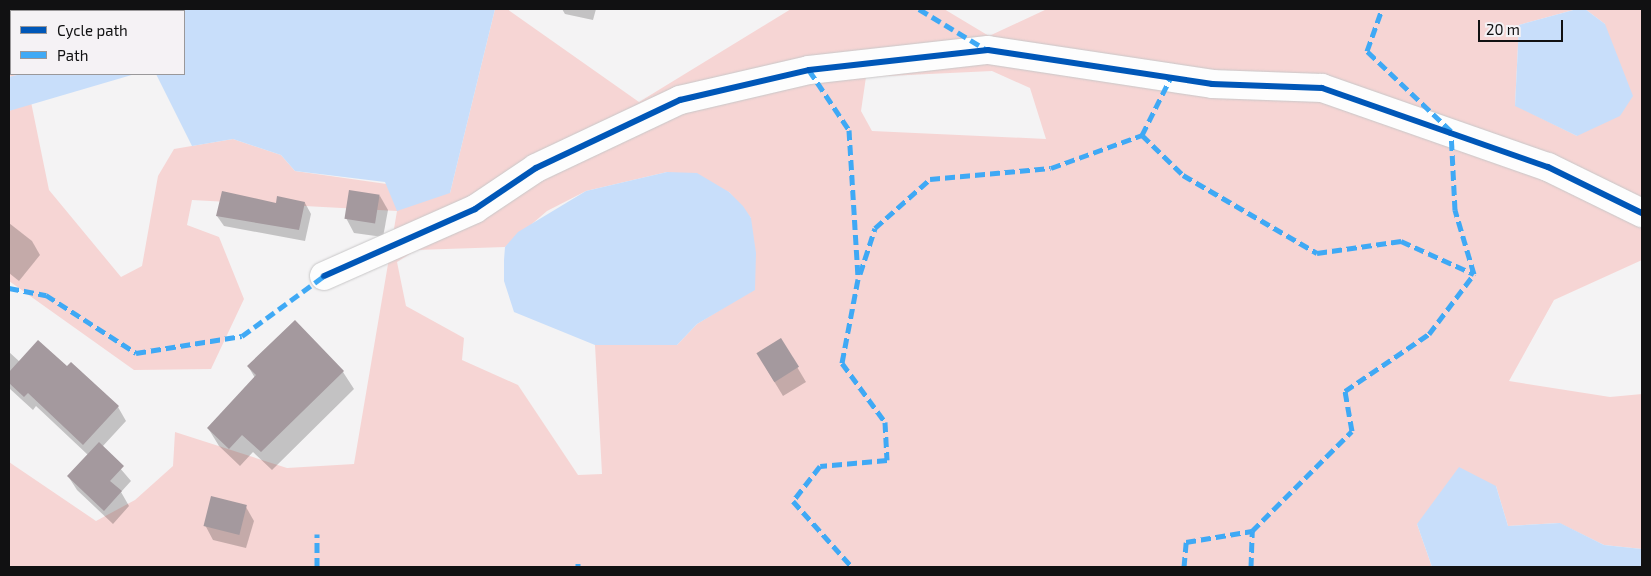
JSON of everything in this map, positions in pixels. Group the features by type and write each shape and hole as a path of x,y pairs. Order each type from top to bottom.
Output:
{"street":[{"path":"324,276 475,209 536,168 680,100 809,70 988,50 1212,84 1322,88 1548,167 1642,213"}],"shaded area":[{"path":"9,9 142,9 10,10 10,75 17,75 9,77"},
{"path":"495,9 507,9 639,102 791,9 944,9 989,36 1047,9 1577,9 1519,25 1515,105 1577,136 1605,24 1585,9 1642,9 1642,260 1554,300 1509,381 1610,397 1642,394 1642,549 1604,545 1559,523 1508,526 1496,486 1417,524 1432,567 9,567 9,462 96,521 135,500 173,466 175,432 287,468 354,464 397,211 192,200 187,225 219,237 244,299 211,369 134,370 9,281 9,111 31,102 49,190 121,277 142,266 158,176 174,149 233,139 281,155 295,171 450,193","holes":["992,71 1030,88 1046,139 872,131 861,111 866,77","667,172 729,192 751,218 733,302 697,324 677,345 595,345 602,474 578,475 518,385 462,360 464,338 406,306 397,262 416,250 505,247 547,211 586,191"]}],"water":[{"path":"495,9 450,193 397,211 385,182 295,171 281,155 233,139 192,146 156,75 185,75 185,10 140,10"},
{"path":"1577,9 1585,9 1605,24 1633,96 1620,116 1577,136 1515,106 1519,25"},
{"path":"17,75 132,75 9,111 9,77"},
{"path":"667,172 697,173 729,192 743,206 751,218 756,253 755,290 697,324 677,345 595,345 514,312 504,281 504,260 505,247 518,232 586,191"},
{"path":"1459,467 1496,486 1508,526 1560,523 1604,545 1642,549 1642,567 1432,567 1417,524"}],"building":[{"path":"349,190 380,195 375,223 344,219"},
{"path":"222,191 276,203 277,196 305,202 299,230 216,216"},
{"path":"295,320 344,371 261,452 242,435 229,449 207,428 256,375 247,366"},
{"path":"781,338 799,367 774,382 756,353"},
{"path":"38,340 67,366 71,362 119,406 83,445 28,393 24,397 9,383 9,372"},
{"path":"99,442 124,466 110,481 122,491 104,511 67,476"},
{"path":"211,496 247,505 239,535 204,526"}],"marked path":[{"path":"919,9 987,50"},
{"path":"1251,567 1252,531 1352,431 1345,391 1429,334 1474,274 1455,210 1451,131 1367,51 1382,9"},
{"path":"809,70 849,130 858,279 842,363 885,422 887,460 820,466 793,501 852,567"},
{"path":"860,274 875,228 930,179 1051,168 1142,135 1170,79"},
{"path":"1142,135 1183,175 1317,253 1401,241 1474,274"},
{"path":"9,288 46,295 136,353 242,336 324,276"},
{"path":"1184,567 1186,542 1252,531"},
{"path":"317,534 317,567"}],"cycle path":[{"path":"324,276 475,209 536,168 680,100 809,70 988,50 1212,84 1322,88 1548,167 1642,213"}]}
